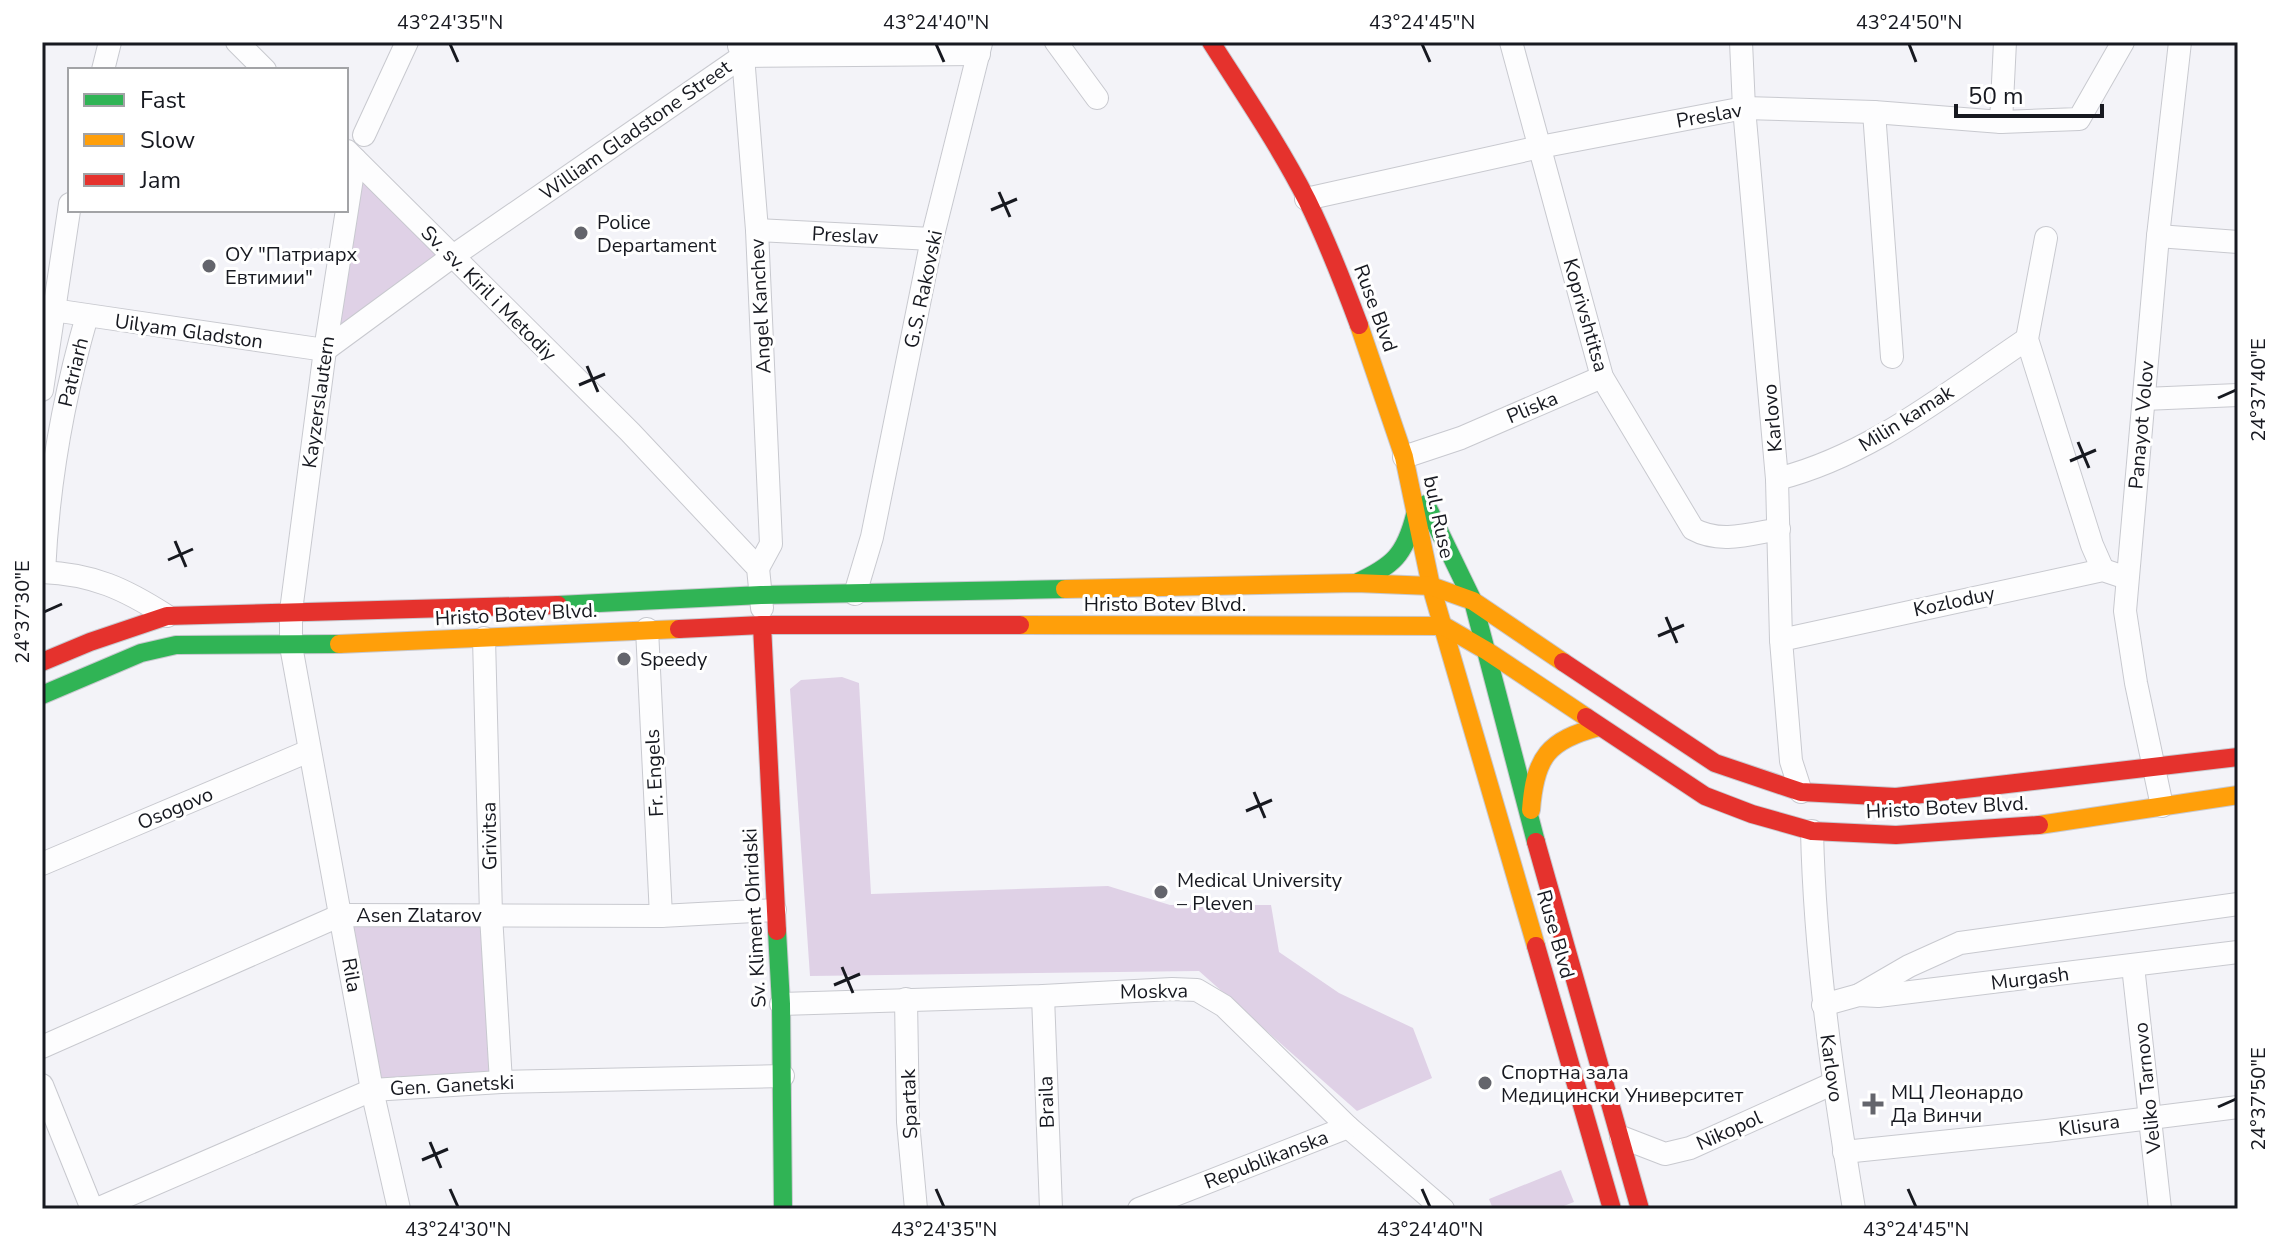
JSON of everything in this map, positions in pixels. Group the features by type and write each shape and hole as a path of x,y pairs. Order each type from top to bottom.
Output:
{"main road":[{"name":"Ruse Blvd","path":"1211,42 1306,199 1336,263 1404,457 1473,601 1531,825 1640,1209"},
{"name":"bul. Ruse","path":"1404,457 1431,586 1444,626"},
{"path":"1356,583 1394,565 1410,541 1415,515"},
{"name":"Hristo Botev Blvd.","path":"42,662 167,616 560,605 761,595 1356,583 1431,586 1473,601 1715,763 1801,792 1896,797 2238,757"},
{"name":"Hristo Botev Blvd.","path":"42,695 141,653 176,645 291,646 762,625 1444,626 1487,651 1705,796 1752,814 1812,831 1896,835 2031,826 2238,795"},
{"name":"Sv. Kliment Ohridski","path":"762,625 781,1004 783,1209"},
{"name":"Ruse Blvd","path":"1444,626 1612,1209"},
{"path":"1531,825 1535,776 1547,754 1568,735 1599,727"}],"street":[{"path":"104,68 110,42"},
{"path":"237,42 263,68"},
{"path":"364,135 407,42"},
{"path":"1056,42 1097,98"},
{"name":"Koprivshtitsa","path":"1511,42 1602,377 1693,529 1706,537 1721,538 1779,529"},
{"name":"Karlovo","path":"1741,42 1744,108 1777,479 1781,640 1791,761 1801,792"},
{"path":"2001,122 2005,42"},
{"name":"Preslav","path":"1306,199 1540,147 1744,108 1874,112 2001,122 2079,119 2123,42"},
{"name":"Panayot Volov","path":"2162,806 2136,683 2125,611 2158,236 2180,42"},
{"name":"William Gladstone Street","path":"325,350 740,49 980,48"},
{"name":"G.S. Rakovski","path":"855,594 872,537 932,239 980,48"},
{"name":"Angel Kanchev","path":"740,49 757,230 771,544 758,568"},
{"path":"1874,112 1892,357"},
{"name":"Sv. sv. Kiril i Metodiy","path":"350,155 630,432 758,568"},
{"path":"42,390 69,212"},
{"name":"Kayzerslautern","path":"291,646 291,611 343,212"},
{"name":"Preslav","path":"757,230 932,239"},
{"path":"2158,236 2238,242"},
{"path":"2046,238 2027,339 2092,545 2103,570 2127,578"},
{"name":"Uilyam Gladston","path":"53,310 325,350"},
{"name":"Patriarh","path":"43,572 57,447 69,376 87,316"},
{"name":"Milin kamak","path":"1777,479 1841,458 1877,439 2027,339"},
{"name":"Pliska","path":"1404,457 1461,438 1602,377"},
{"path":"2144,399 2238,395"},
{"path":"758,568 762,625"},
{"name":"Kozloduy","path":"1781,640 2103,570"},
{"path":"43,572 81,575 132,593 167,616"},
{"name":"Fr. Engels","path":"647,629 661,916"},
{"name":"Grivitsa","path":"484,638 491,915 501,1082"},
{"name":"Rila","path":"291,646 372,1090 399,1209"},
{"name":"Osogovo","path":"42,864 309,751"},
{"name":"Karlovo","path":"1812,831 1814,914 1823,1005 1854,1209"},
{"path":"1859,995 1909,966 1960,943 2238,904"},
{"name":"Asen Zlatarov","path":"42,1047 341,915 661,916 775,910"},
{"name":"Murgash","path":"1823,1005 1859,995 1878,996 2238,952"},
{"name":"Veliko Tarnovo","path":"2133,966 2160,1209"},
{"name":"Moskva","path":"781,1004 1197,990 1224,1006 1348,1127 1443,1209"},
{"name":"Braila","path":"1043,996 1051,1209"},
{"name":"Spartak","path":"906,999 908,1122 916,1209"},
{"name":"Gen. Ganetski","path":"95,1209 372,1090 501,1082 783,1076"},
{"name":"Nikopol","path":"1621,1137 1665,1154 1690,1148 1834,1083"},
{"path":"42,1085 95,1209"},
{"name":"Klisura","path":"1844,1152 2238,1107"},
{"name":"Republikanska","path":"1139,1209 1348,1127"}],"shaded area":[{"path":"355,159 453,256 325,350 348,212"},
{"path":"842,677 859,683 871,894 1108,886 1170,905 1271,905 1279,952 1339,993 1413,1028 1432,1078 1357,1111 1199,971 810,976 790,689 801,680"},
{"path":"341,915 491,915 501,1082 372,1090"},
{"path":"1561,1170 1574,1202 1556,1209 1493,1209 1489,1199"}],"traffic: fast":[{"path":"1426,504 1473,601 1536,842"},
{"path":"1356,583 1396,558 1407,540 1415,515"},
{"path":"558,605 761,595 1065,589"},
{"path":"42,695 141,653 176,645 339,644"},
{"path":"777,931 781,1004 783,1209"}],"traffic: slow":[{"path":"1359,325 1404,457 1431,586 1536,946"},
{"path":"1065,589 1356,583 1431,586 1473,601 1563,662"},
{"path":"1020,625 1444,626 1586,717"},
{"path":"339,644 679,629"},
{"path":"1531,810 1536,776 1547,754 1567,738 1599,727"},
{"path":"2039,825 2238,795"}],"traffic: jam":[{"path":"1211,42 1307,200 1359,325"},
{"path":"42,662 167,616 558,605"},
{"path":"762,625 777,931"},
{"path":"679,629 762,625 1020,625"},
{"path":"1563,662 1715,763 1801,792 1896,797 2238,757"},
{"path":"1586,717 1705,796 1752,814 1812,831 1896,835 2039,825"},
{"path":"1536,842 1640,1209"},
{"path":"1536,946 1612,1209"}],"place":[{"name":"Police Departament","path":"581,233"},
{"name":"ОУ \"Патриарх Евтимии\"","path":"209,266"},
{"name":"Speedy","path":"624,659"},
{"name":"Medical University – Pleven","path":"1161,892"},
{"name":"Спортна зала Медицински Университет","path":"1485,1083"},
{"name":"МЦ Леонардо Да Винчи","path":"1873,1104"}]}
